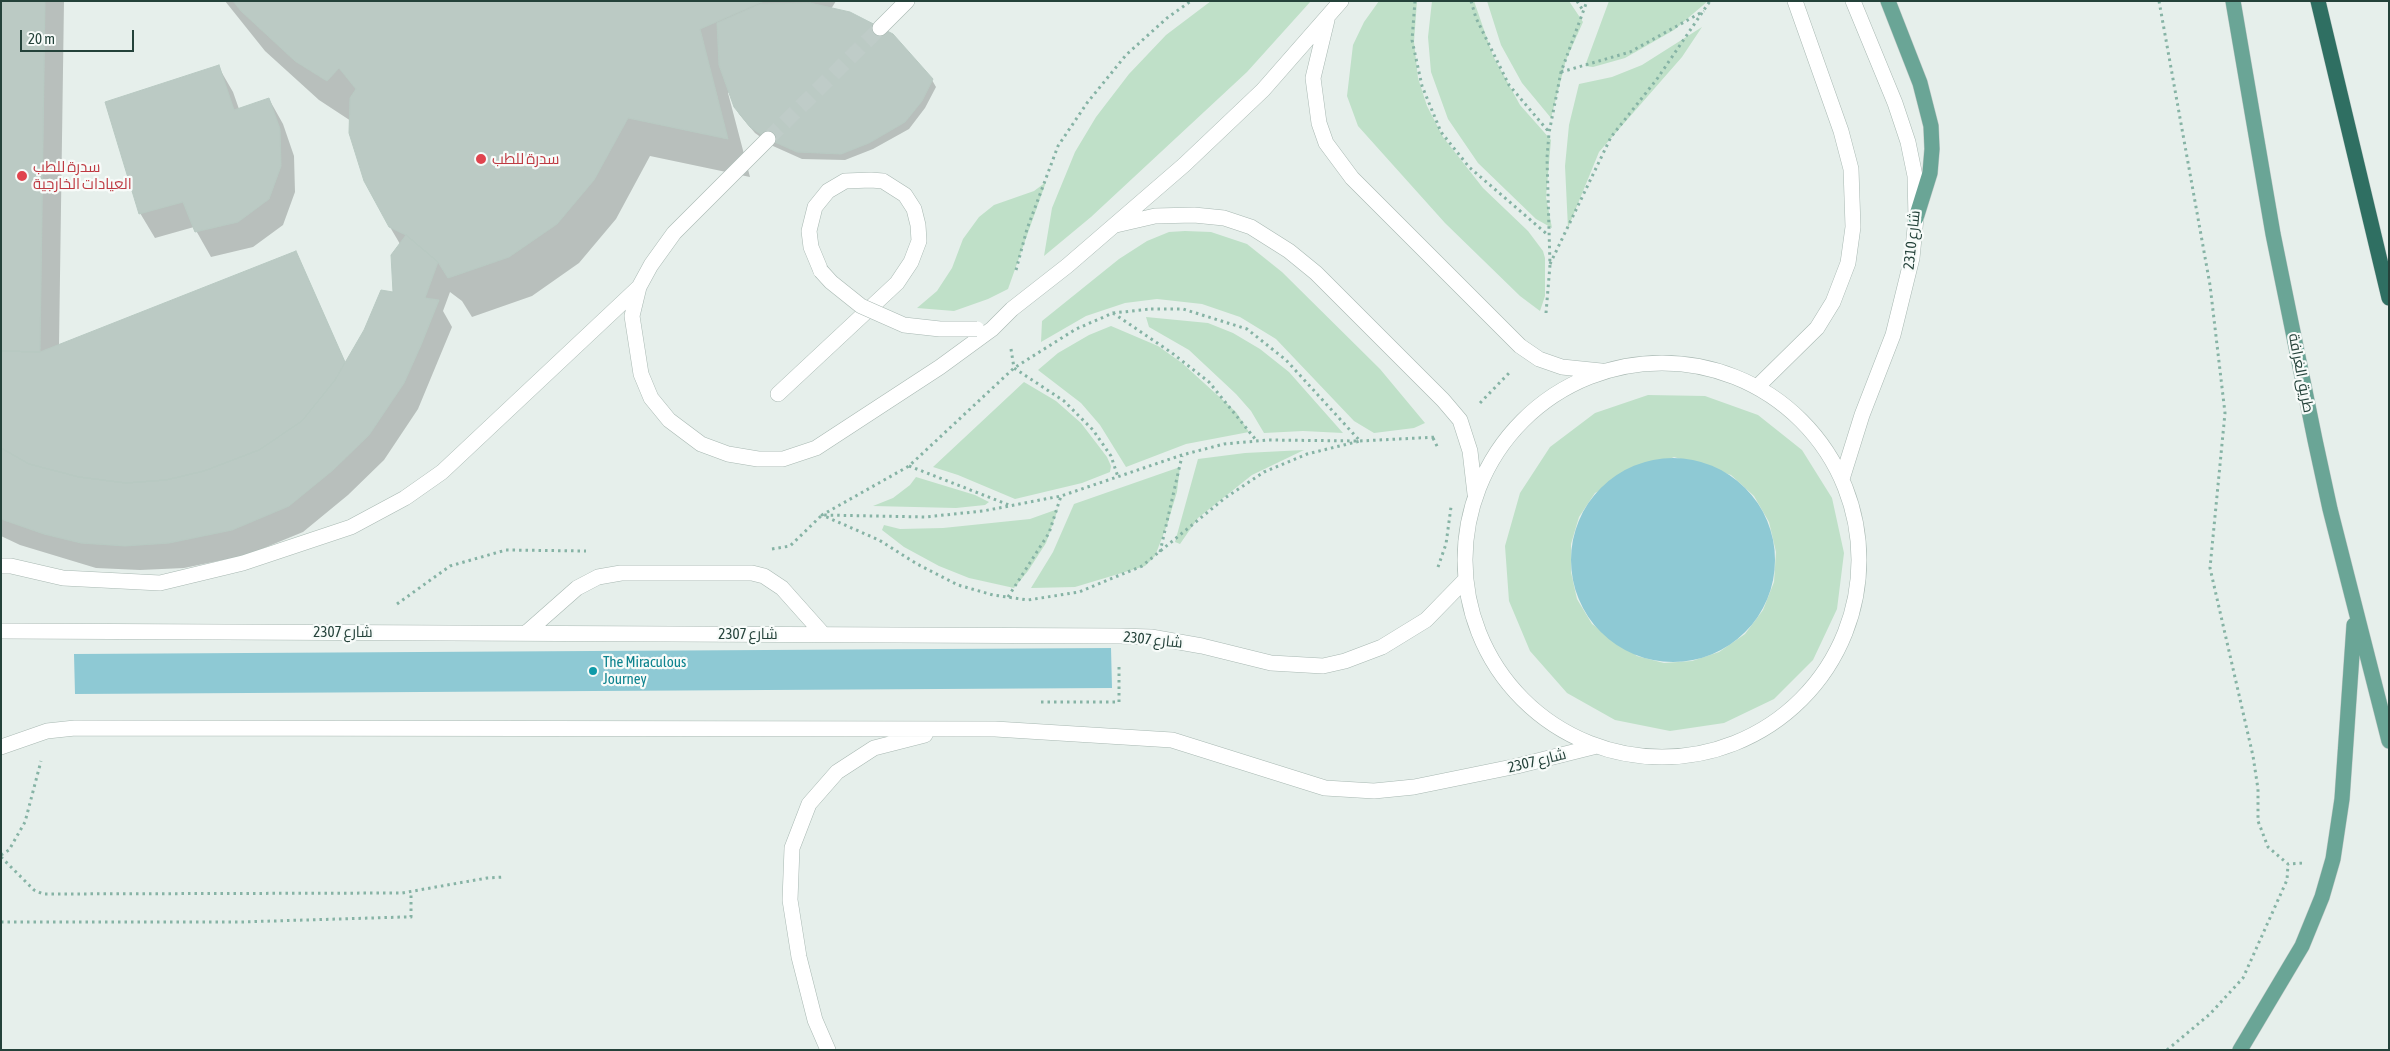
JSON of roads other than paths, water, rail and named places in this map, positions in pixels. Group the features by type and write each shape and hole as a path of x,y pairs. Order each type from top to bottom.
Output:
{"highway":[{"path":"2318,1 2389,298"}],"main road":[{"path":"1888,1 1920,82 1931,126 1930,173 1916,218"},
{"name":"طريق الغرافة","path":"2233,1 2277,252 2330,509 2389,741"},
{"path":"2240,1050 2302,946 2322,897 2332,859 2342,799 2356,611"}],"street":[{"path":"880,28 907,1"},
{"path":"768,139 674,233 650,265 639,287 632,316 641,374 650,398 669,420 702,444 728,454 758,459 783,459 816,448 940,367 1114,226 1184,165 1262,90 1341,1"},
{"path":"1757,387 1817,328 1833,302 1848,263 1853,227 1850,170 1841,131 1795,1"},
{"name":"شارع 2310","path":"1842,479 1862,414 1894,334 1912,258 1916,218 1915,176 1908,142 1895,103 1852,1"},
{"path":"1328,17 1313,78 1319,123 1326,143 1352,178 1520,346 1539,359 1562,367 1606,371"},
{"path":"778,394 897,284 919,241 914,209 905,195 883,182 871,180 845,182 828,191 815,207 808,231 811,247 821,271 848,297 861,306 904,325 940,330 985,329"},
{"path":"1114,226 1156,216 1224,218 1251,227 1290,251 1329,286 1444,400 1460,420 1470,451 1475,496"},
{"path":"1,566 11,566 63,578 160,583 243,563 350,527 405,498 442,472 639,287"},
{"path":"1644,364 1683,364 1721,372 1757,387 1784,404 1807,426 1827,451 1842,479 1854,512 1860,547 1858,582 1852,617 1838,650 1820,679 1796,706 1760,731 1736,743 1702,753 1667,757 1631,755 1597,746 1562,731 1532,709 1506,682 1486,651 1476,625 1465,580 1464,552 1475,496 1486,469 1498,449 1522,420 1547,399 1575,383 1606,371 1644,364"},
{"path":"526,633 577,588 598,577 621,573 752,573 764,576 782,588 823,634"},
{"name":"شارع 2307","path":"1,631 823,634 1151,638 1202,646 1271,663 1323,666 1345,661 1382,647 1426,620 1465,580"},
{"name":"شارع 2307","path":"1,747 47,731 75,728 995,729 1172,740 1325,788 1374,790 1423,786 1517,766 1597,746"},
{"name":"شارع 2307","path":"828,1050 815,1020 799,958 790,900 792,848 809,804 837,772 874,748 945,730"}],"water":[{"path":"1663,458 1683,458 1712,465 1738,481 1752,495 1768,521 1775,550 1775,570 1768,599 1752,625 1738,639 1712,655 1703,658 1683,662 1663,662 1634,655 1608,639 1594,625 1578,599 1575,590 1571,570 1571,550 1578,521 1594,495 1608,481 1634,465 1643,462"},
{"name":"The Miraculous Journey","path":"1111,648 1112,688 75,694 74,654"}],"tunnel":[{"path":"768,139 880,28"}],"place":[{"name":"سدرة للطب","path":"481,159"},
{"name":"سدرة للطب العيادات الخارجية","path":"22,176"},
{"name":"The Miraculous Journey","path":"593,671"}]}
